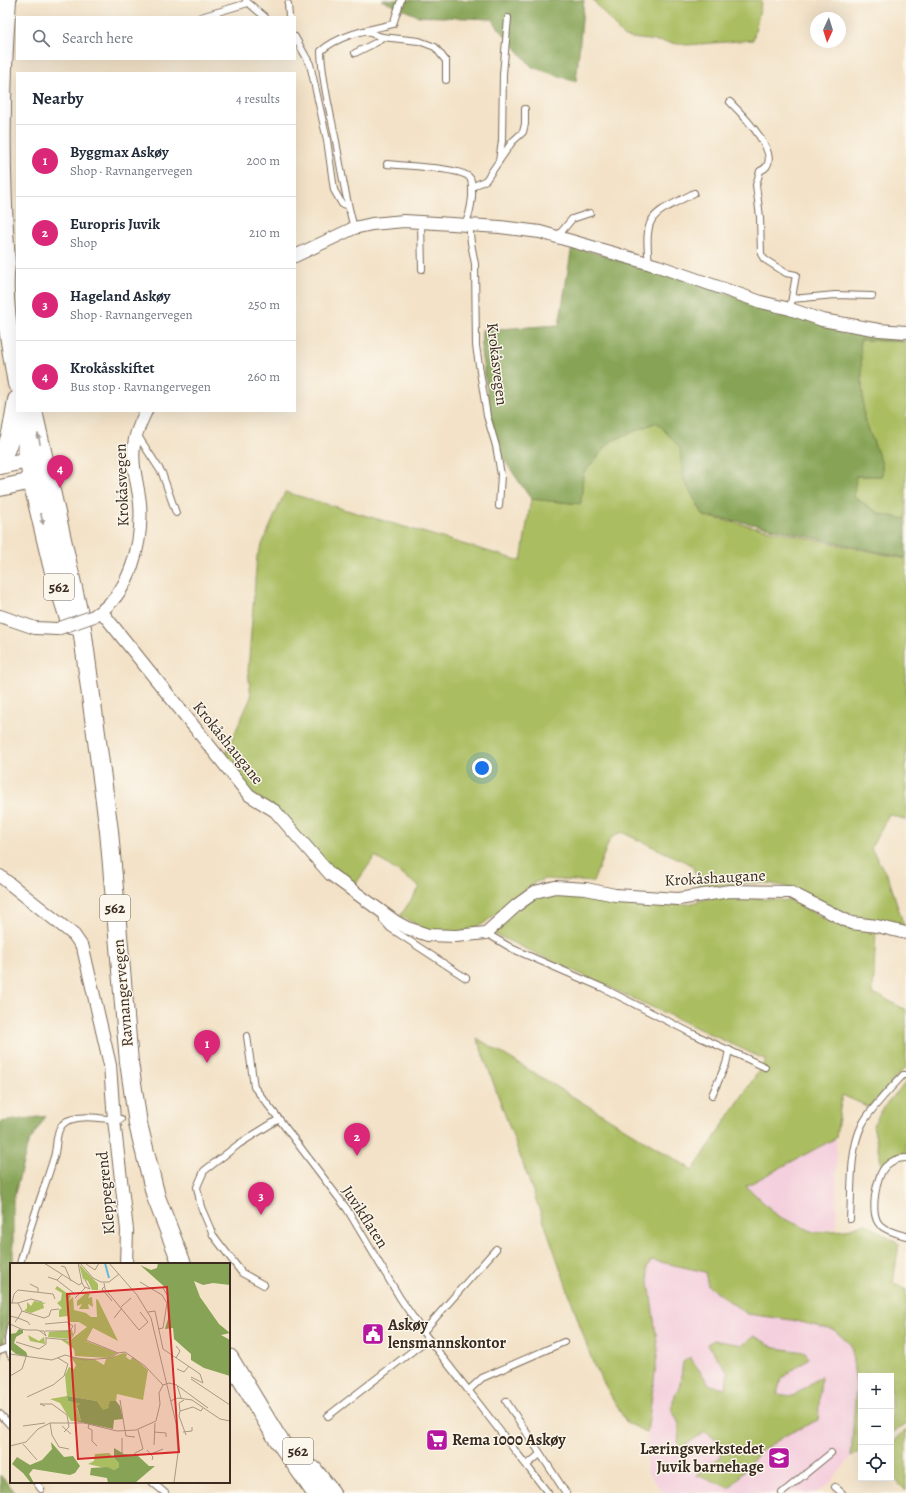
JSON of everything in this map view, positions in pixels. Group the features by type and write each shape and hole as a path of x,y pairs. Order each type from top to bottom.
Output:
{"main road":[{"path":"7,0 0,136 6,262 4,278 9,336 16,378"},
{"path":"6,262 12,278 16,308"},
{"path":"0,460 7,449 13,432 16,408"},
{"name":"Ravnangervegen","path":"22,412 32,481 52,565 90,693"},
{"name":"Ravnangervegen","path":"33,412 82,628 108,830 129,1062 138,1124 156,1197 182,1263"},
{"path":"0,466 28,460 45,467 32,481 0,488"},
{"name":"562","path":"230,1360 263,1412 276,1436 316,1493"},
{"name":"562","path":"263,1412 282,1429 331,1493"}],"street":[{"path":"296,256 354,228 395,222 467,224 540,232 649,263 761,302 791,304 835,323 906,332"},
{"name":"Krokåsvegen","path":"0,616 35,628 57,629 97,613 120,589 129,571 138,546 141,527 140,502 133,455 136,433 146,412"},
{"name":"Krokåshaugane","path":"97,613 248,795 275,811 330,874 407,928 428,935 456,936 486,933 517,905 535,892 555,886 586,889 615,895 669,899 730,892 790,892 851,923 878,926 906,933"},
{"name":"Kleppegrend","path":"0,876 74,935 83,948 110,1064 118,1120 127,1230 126,1263"}],"lane":[{"path":"354,228 347,206 321,68 321,51 329,43 393,24 402,0"},
{"path":"204,16 247,1 263,16"},
{"path":"288,4 289,16"},
{"path":"499,160 502,141 503,74 508,18"},
{"path":"366,31 382,37 419,41 435,47 446,61 446,80"},
{"path":"355,54 377,42 382,37"},
{"path":"296,39 308,58 321,112 334,190 342,204 347,206"},
{"path":"296,46 308,58"},
{"path":"730,102 753,128 769,154 769,162 767,166 760,171 756,185 760,217 761,254 764,259 786,273 796,275 791,304 835,295 872,296"},
{"path":"387,164 461,172 470,179 472,187 486,180 512,142 523,132 525,124 525,109"},
{"name":"Krokåsvegen","path":"472,187 467,224 475,264 476,346 487,416 496,446 501,475 499,506"},
{"path":"649,263 647,235 651,218 664,208 694,193"},
{"path":"557,237 572,219 590,213"},
{"path":"420,223 422,269"},
{"name":"Krokåsvegen","path":"136,433 162,473 176,513"},
{"name":"Krokåshaugane","path":"381,910 383,920 390,928 466,978"},
{"path":"486,933 513,949 603,988 765,1067"},
{"name":"Juvikflaten","path":"247,1036 254,1087 347,1209 400,1298 428,1339 548,1493"},
{"path":"712,1095 726,1064 729,1050"},
{"path":"850,1219 855,1142 862,1124 890,1089 903,1075 906,1075"},
{"path":"20,1263 32,1221 55,1155 59,1129 68,1120 90,1117 105,1117 118,1120"},
{"path":"264,1285 242,1273 213,1235 201,1207 197,1187 204,1171 239,1144 279,1119"},
{"path":"906,1158 894,1160 885,1166 876,1190 874,1201 876,1218 879,1224 886,1229 906,1236"},
{"path":"423,1332 496,1249"},
{"path":"10,1328 8,1337 8,1348 10,1353"},
{"path":"328,1416 428,1339"},
{"path":"469,1390 482,1378 564,1342"},
{"path":"0,1350 8,1348"},
{"path":"506,1401 566,1493"},
{"path":"0,1414 10,1425"},
{"path":"782,1493 831,1453"},
{"path":"527,1465 540,1454"},
{"path":"37,1483 41,1489"},
{"path":"153,1483 165,1493"},
{"path":"835,1487 842,1493"}],"shaded area":[{"path":"836,1138 837,1227 814,1232 778,1217 745,1186"},
{"path":"651,1260 705,1272 792,1320 834,1330 851,1345 856,1386 851,1457 828,1485 815,1493 663,1493 646,1471 649,1404 658,1350 647,1266"}],"green space":[{"path":"381,0 584,0 576,82 532,67 491,19 418,16"},
{"path":"593,0 762,0 753,40 687,45 624,37"},
{"path":"572,246 842,328 906,341 860,340 864,418 882,464 882,476 856,476 854,497 880,514 906,519 906,558 743,522 704,516 682,477 680,448 657,422 611,441 583,474 581,504 531,499 496,448 481,352 482,330 559,325"},
{"path":"860,340 906,342 906,519 880,514 854,497 855,476 882,476 882,464 864,418"},
{"path":"657,422 681,448 682,477 704,516 906,559 906,820 889,814 871,848 889,879 904,926 840,912 784,886 767,883 748,883 700,888 692,865 621,832 610,839 593,882 545,879 534,883 483,924 458,933 427,930 400,916 420,887 375,856 355,885 318,859 252,793 223,759 251,697 248,671 257,556 285,492 521,561 531,499 581,504 583,474 611,441"},
{"path":"564,890 624,901 661,905 688,904 721,895 791,901 835,924 876,930 873,995 880,996 906,1010 906,1069 901,1072 869,1107 842,1095 836,1138 746,1186 778,1216 814,1232 845,1230 865,1223 899,1244 893,1283 906,1290 906,1425 894,1431 894,1373 858,1373 858,1453 851,1457 856,1386 851,1345 834,1330 792,1320 747,1314 708,1286 705,1272 652,1260 647,1266 658,1350 647,1433 626,1422 594,1366 548,1233 477,1038 693,1170 766,1060 494,934 520,906 544,891"},
{"path":"906,1082 906,1155 895,1155 882,1167 873,1125 884,1107"},
{"path":"46,1116 28,1144 13,1201 13,1263 10,1263 8,1318 0,1367 0,1122"},
{"path":"754,1336 776,1348 804,1352 809,1358 781,1379 777,1394 793,1396 821,1376 818,1420 788,1434 761,1451 730,1488 696,1475 720,1457 722,1444 705,1432 678,1450 679,1424 672,1410 674,1394 679,1390 683,1362 690,1357 710,1385 726,1388 728,1372 707,1344 714,1340 742,1345"},
{"path":"906,1430 906,1491 894,1478 894,1441"},
{"path":"0,1475 16,1493 0,1493"}],"place":[{"name":"Krokåsskiftet","path":"60,488"},
{"name":"Byggmax Askøy","path":"207,1063"},
{"name":"Europris Juvik","path":"357,1156"},
{"name":"Hageland Askøy","path":"261,1215"},
{"name":"Askøy lensmannskontor","path":"373,1334"},
{"name":"Rema 1000 Askøy","path":"437,1440"},
{"name":"Læringsverkstedet Juvik barnehage","path":"779,1458"}]}
